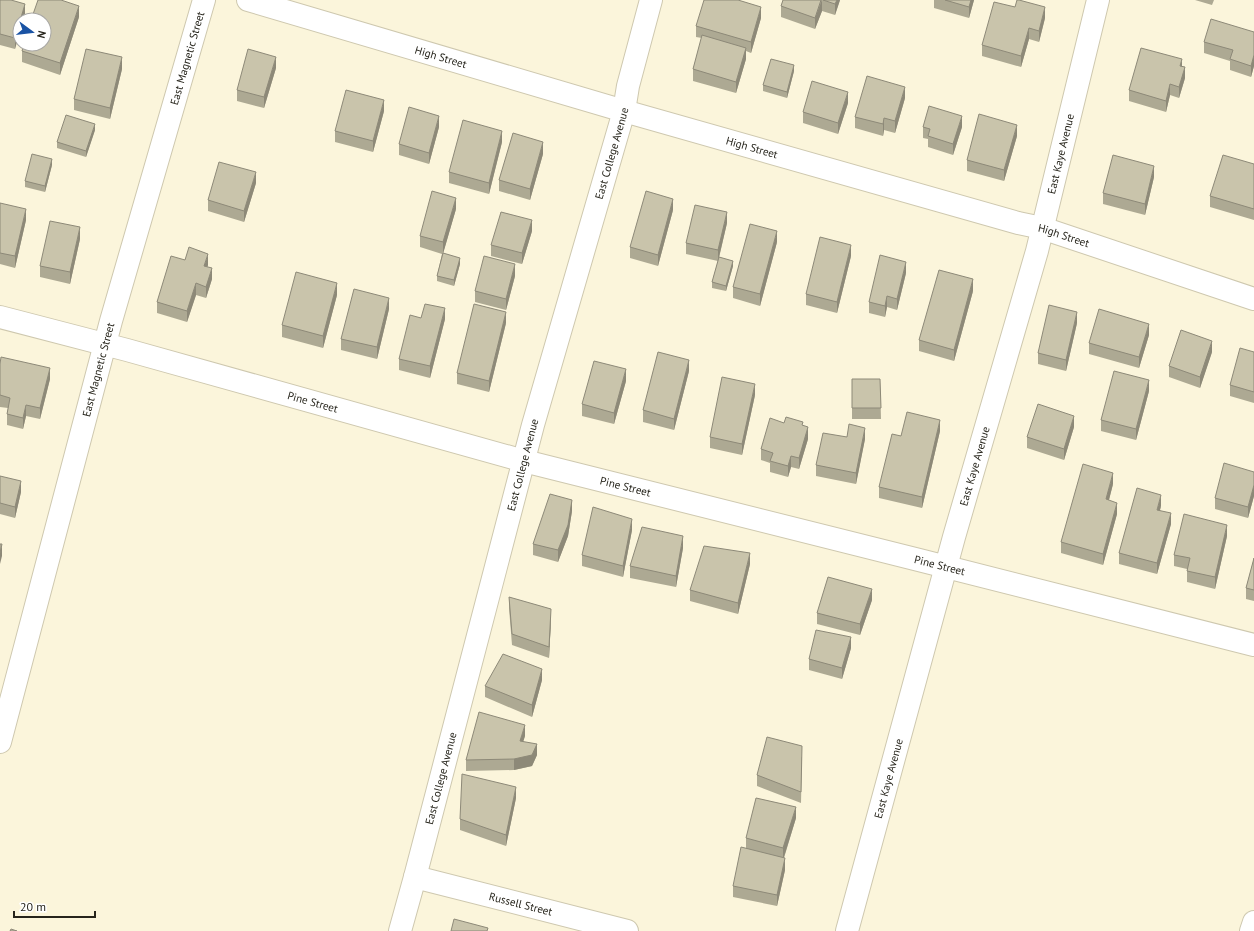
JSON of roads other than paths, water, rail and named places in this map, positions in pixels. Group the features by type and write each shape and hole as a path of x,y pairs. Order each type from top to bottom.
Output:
{"street":[{"name":"East Magnetic Street","path":"0,742 111,321 204,0"},
{"name":"High Street","path":"248,0 624,111 1018,223 1042,228 1254,300"},
{"name":"East College Avenue","path":"400,931 533,425 624,111 628,86 651,0"},
{"name":"East Kaye Avenue","path":"847,931 954,537 1037,251 1098,0"},
{"name":"Pine Street","path":"0,317 105,344 524,461 1254,645"},
{"name":"Russell Street","path":"415,878 627,931"},
{"path":"1251,931 1254,922"}]}
